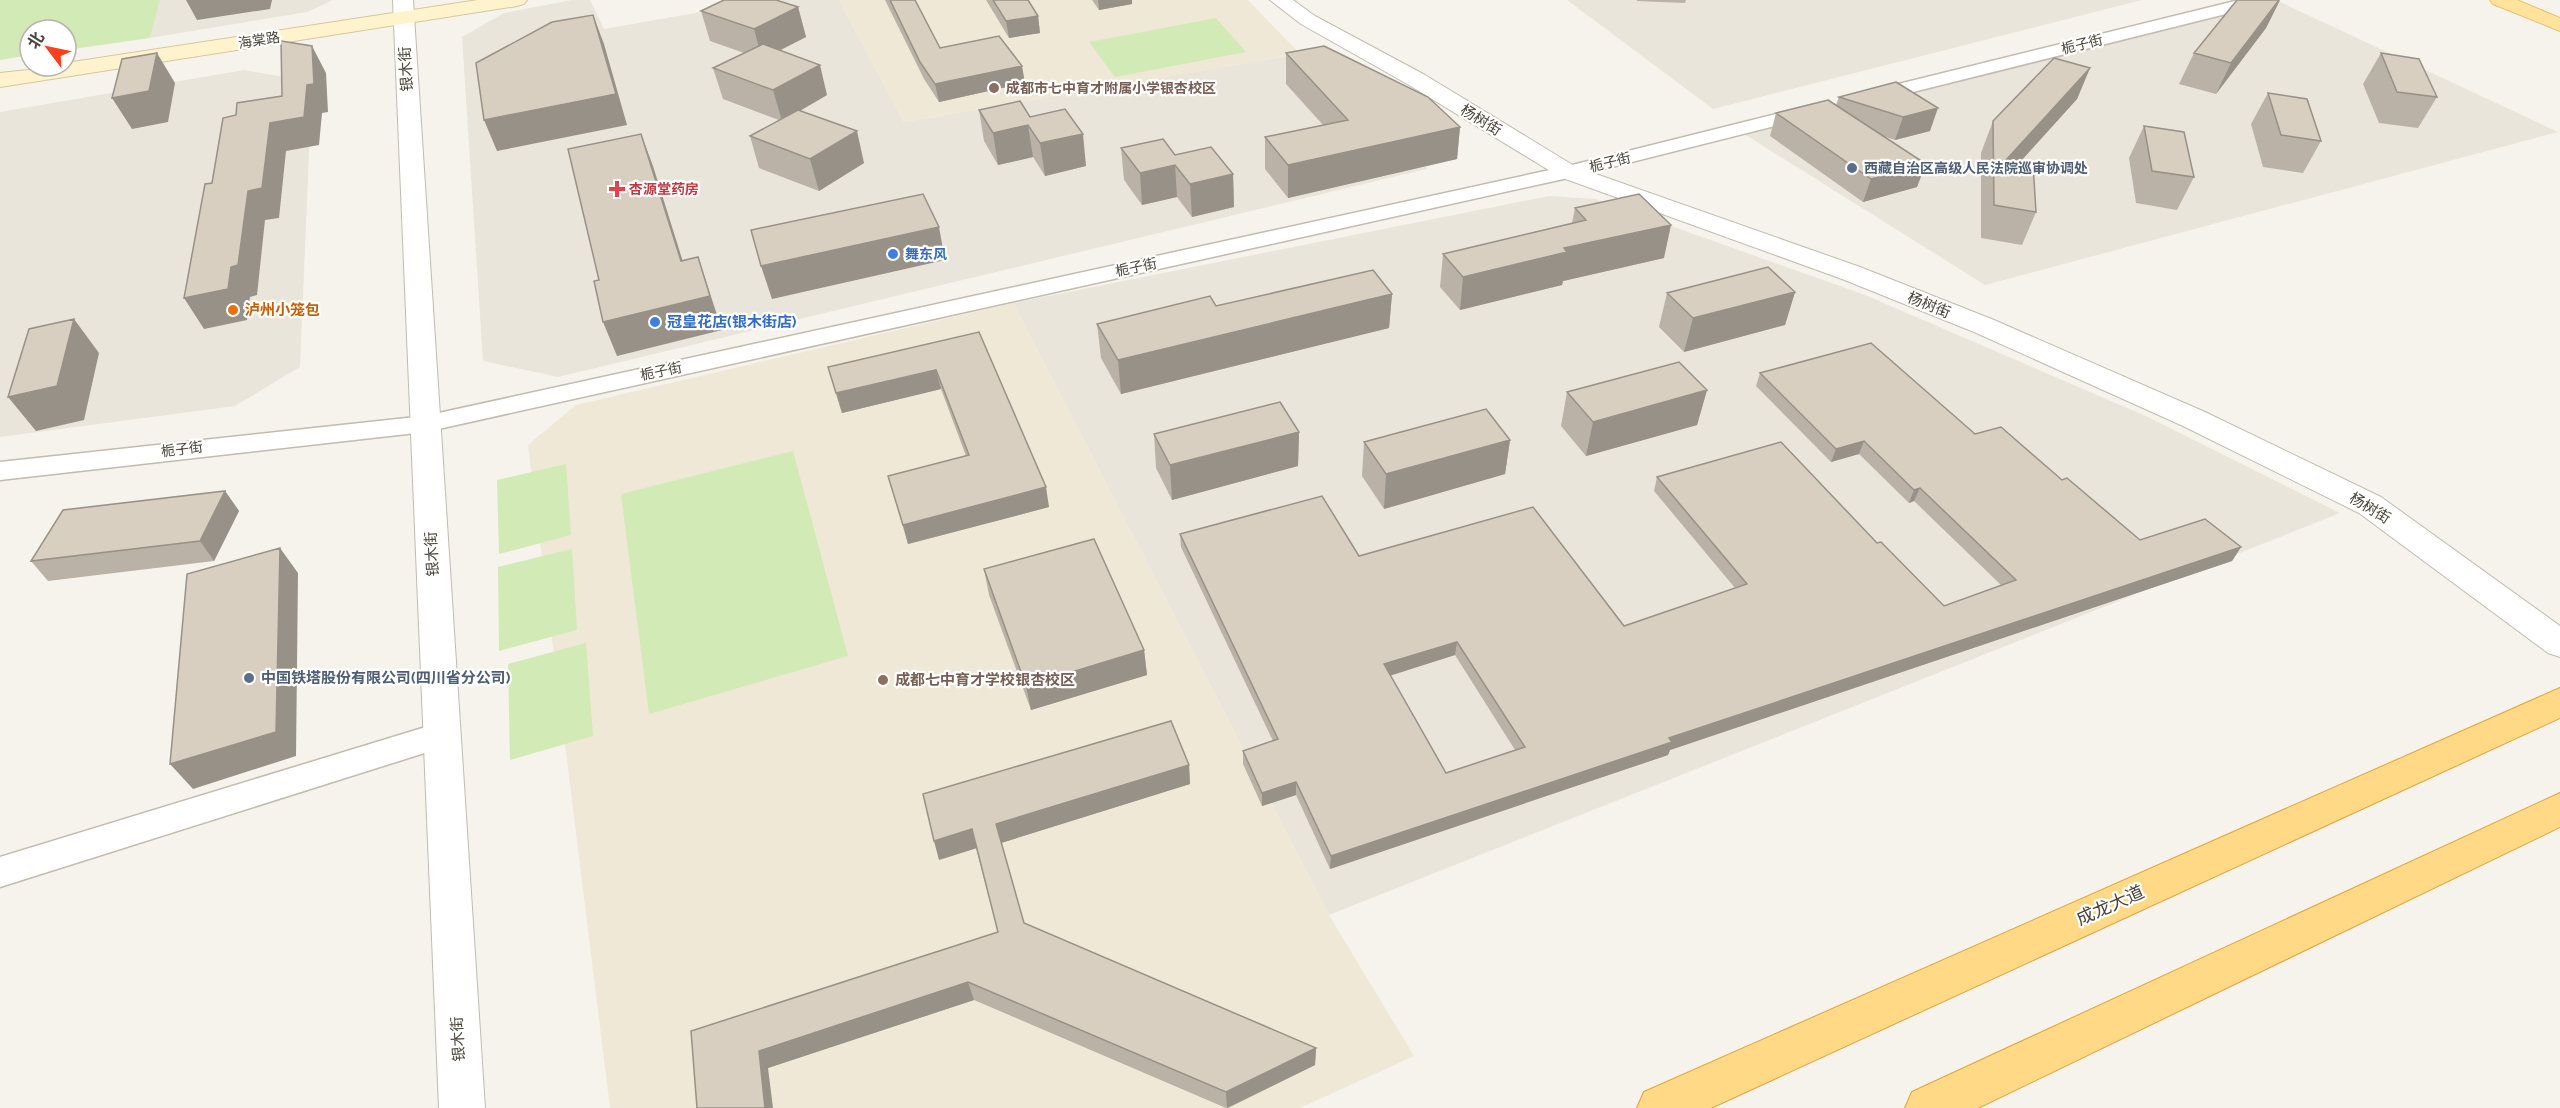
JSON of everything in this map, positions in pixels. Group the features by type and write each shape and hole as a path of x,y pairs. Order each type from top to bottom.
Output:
{"highway":[{"name":"成龙大道","path":"1660,1108 2560,702"},
{"path":"1928,1108 2381,896 2560,809"}],"main road":[{"name":"海棠路","path":"78,51 405,5 517,0"},
{"path":"2500,0 2560,25"},
{"name":"海棠路","path":"0,80 405,5"},
{"path":"0,63 18,60"}],"street":[{"name":"杨树街","path":"1280,0 1308,20 1417,80 1568,172 1873,282 1984,326 2194,419 2370,505 2560,644"},
{"name":"栀子街","path":"0,471 425,424 1568,172 2260,0"},
{"name":"银木街","path":"405,5 462,1108"},
{"path":"0,872 442,735"}],"shaded area":[{"path":"160,0 333,0 307,12 150,38"},
{"path":"572,0 590,0 604,29 768,0 839,0 904,122 1300,54 1434,145 1426,169 558,377 483,361 462,37 504,13"},
{"name":"成都市七中育才附属小学银杏校区","path":"839,0 1248,0 1300,54 904,122"},
{"path":"1567,0 2142,0 1713,109"},
{"path":"2261,0 2276,0 2558,132 1985,285 1741,132"},
{"path":"244,70 312,82 300,367 235,406 0,437 0,112"},
{"path":"1549,196 1595,199 1865,295 2148,417 2340,513 1329,915 1013,303"},
{"name":"成都七中育才学校银杏校区","path":"1013,303 1329,915 1414,1056 1300,1108 610,1108 528,445 576,405"}],"green space":[{"path":"0,0 160,0 150,38 78,48 78,18 18,18 18,57 0,60"},
{"path":"1216,18 1246,52 1115,77 1089,42"},
{"path":"793,451 848,656 649,714 621,494"},
{"path":"566,464 571,535 499,554 497,480"},
{"path":"572,549 577,630 499,651 498,567"},
{"path":"586,643 593,736 510,760 508,664"}],"building":[{"path":"724,0 776,0 798,7 754,29 701,11"},
{"path":"890,0 915,0 940,48 999,36 1022,66 935,84 920,62"},
{"path":"993,0 1028,0 1038,16 1006,21"},
{"path":"2237,0 2279,0 2231,63 2194,53"},
{"path":"593,15 616,94 484,120 476,63 552,22"},
{"path":"281,41 312,46 314,84 307,85 304,117 270,123 262,188 248,191 238,265 231,267 228,289 184,298 205,184 212,183 223,118 236,115 237,103 282,96"},
{"path":"763,44 820,65 773,90 713,68"},
{"path":"1324,46 1428,97 1460,127 1288,165 1265,137 1348,120 1286,53"},
{"path":"157,53 149,91 112,98 122,59"},
{"path":"2381,53 2419,59 2437,97 2397,92"},
{"path":"2054,58 2090,68 2006,160 2033,164 2036,212 1994,205 1993,121"},
{"path":"1896,82 1938,108 1903,117 1839,97"},
{"path":"2268,93 2307,99 2321,141 2281,135"},
{"path":"1828,100 1926,164 1871,179 1776,113"},
{"path":"1020,101 1030,117 1065,109 1083,134 1040,143 1028,125 993,133 979,110"},
{"path":"798,110 857,131 810,159 750,136"},
{"path":"2144,126 2184,132 2194,177 2152,171"},
{"path":"641,134 681,261 698,257 710,296 603,322 594,281 599,280 568,149"},
{"path":"1163,139 1175,155 1211,147 1233,174 1190,184 1175,165 1140,173 1121,148"},
{"path":"923,194 939,227 761,266 751,230"},
{"path":"1639,194 1671,225 1564,248 1567,252 1463,277 1443,254 1586,220 1575,208"},
{"path":"1768,267 1795,292 1693,318 1667,293"},
{"path":"1373,270 1392,294 1118,360 1097,324 1210,296 1216,306"},
{"path":"74,319 57,386 8,397 29,329"},
{"path":"979,332 1046,487 903,525 888,476 969,455 936,370 836,393 828,367"},
{"path":"1871,343 1975,434 2001,427 2062,480 2067,478 2140,540 2205,519 2241,547 1669,738 1672,742 1331,856 1296,782 1262,793 1243,751 1278,739 1180,534 1322,496 1359,556 1533,507 1624,626 1747,584 1657,477 1781,442 1877,543 1881,542 1944,606 2016,580 1920,488 1914,490 1864,441 1836,449 1760,373","holes":["1457,642 1525,747 1446,773 1384,664"]},
{"path":"1679,362 1707,390 1593,422 1567,392"},
{"path":"1280,402 1299,432 1170,465 1154,434"},
{"path":"1486,409 1510,440 1386,474 1364,442"},
{"path":"225,491 200,541 31,561 63,510"},
{"path":"1094,539 1144,650 1026,686 984,569"},
{"name":"中国铁塔股份有限公司(四川省分公司)","path":"280,548 276,732 170,764 187,574"},
{"path":"1171,721 1189,765 996,824 1024,923 1316,1048 1226,1092 968,982 759,1051 765,1108 697,1108 691,1031 998,932 972,829 934,841 923,794"}],"place":[{"name":"成都市七中育才附属小学银杏校区","path":"994,88"},
{"name":"西藏自治区高级人民法院巡审协调处","path":"1852,168"},
{"name":"杏源堂药房","path":"617,189"},
{"name":"舞东风","path":"893,254"},
{"name":"泸州小笼包","path":"233,310"},
{"name":"冠皇花店(银木街店)","path":"655,322"},
{"name":"中国铁塔股份有限公司(四川省分公司)","path":"249,678"},
{"name":"成都七中育才学校银杏校区","path":"883,680"}]}
